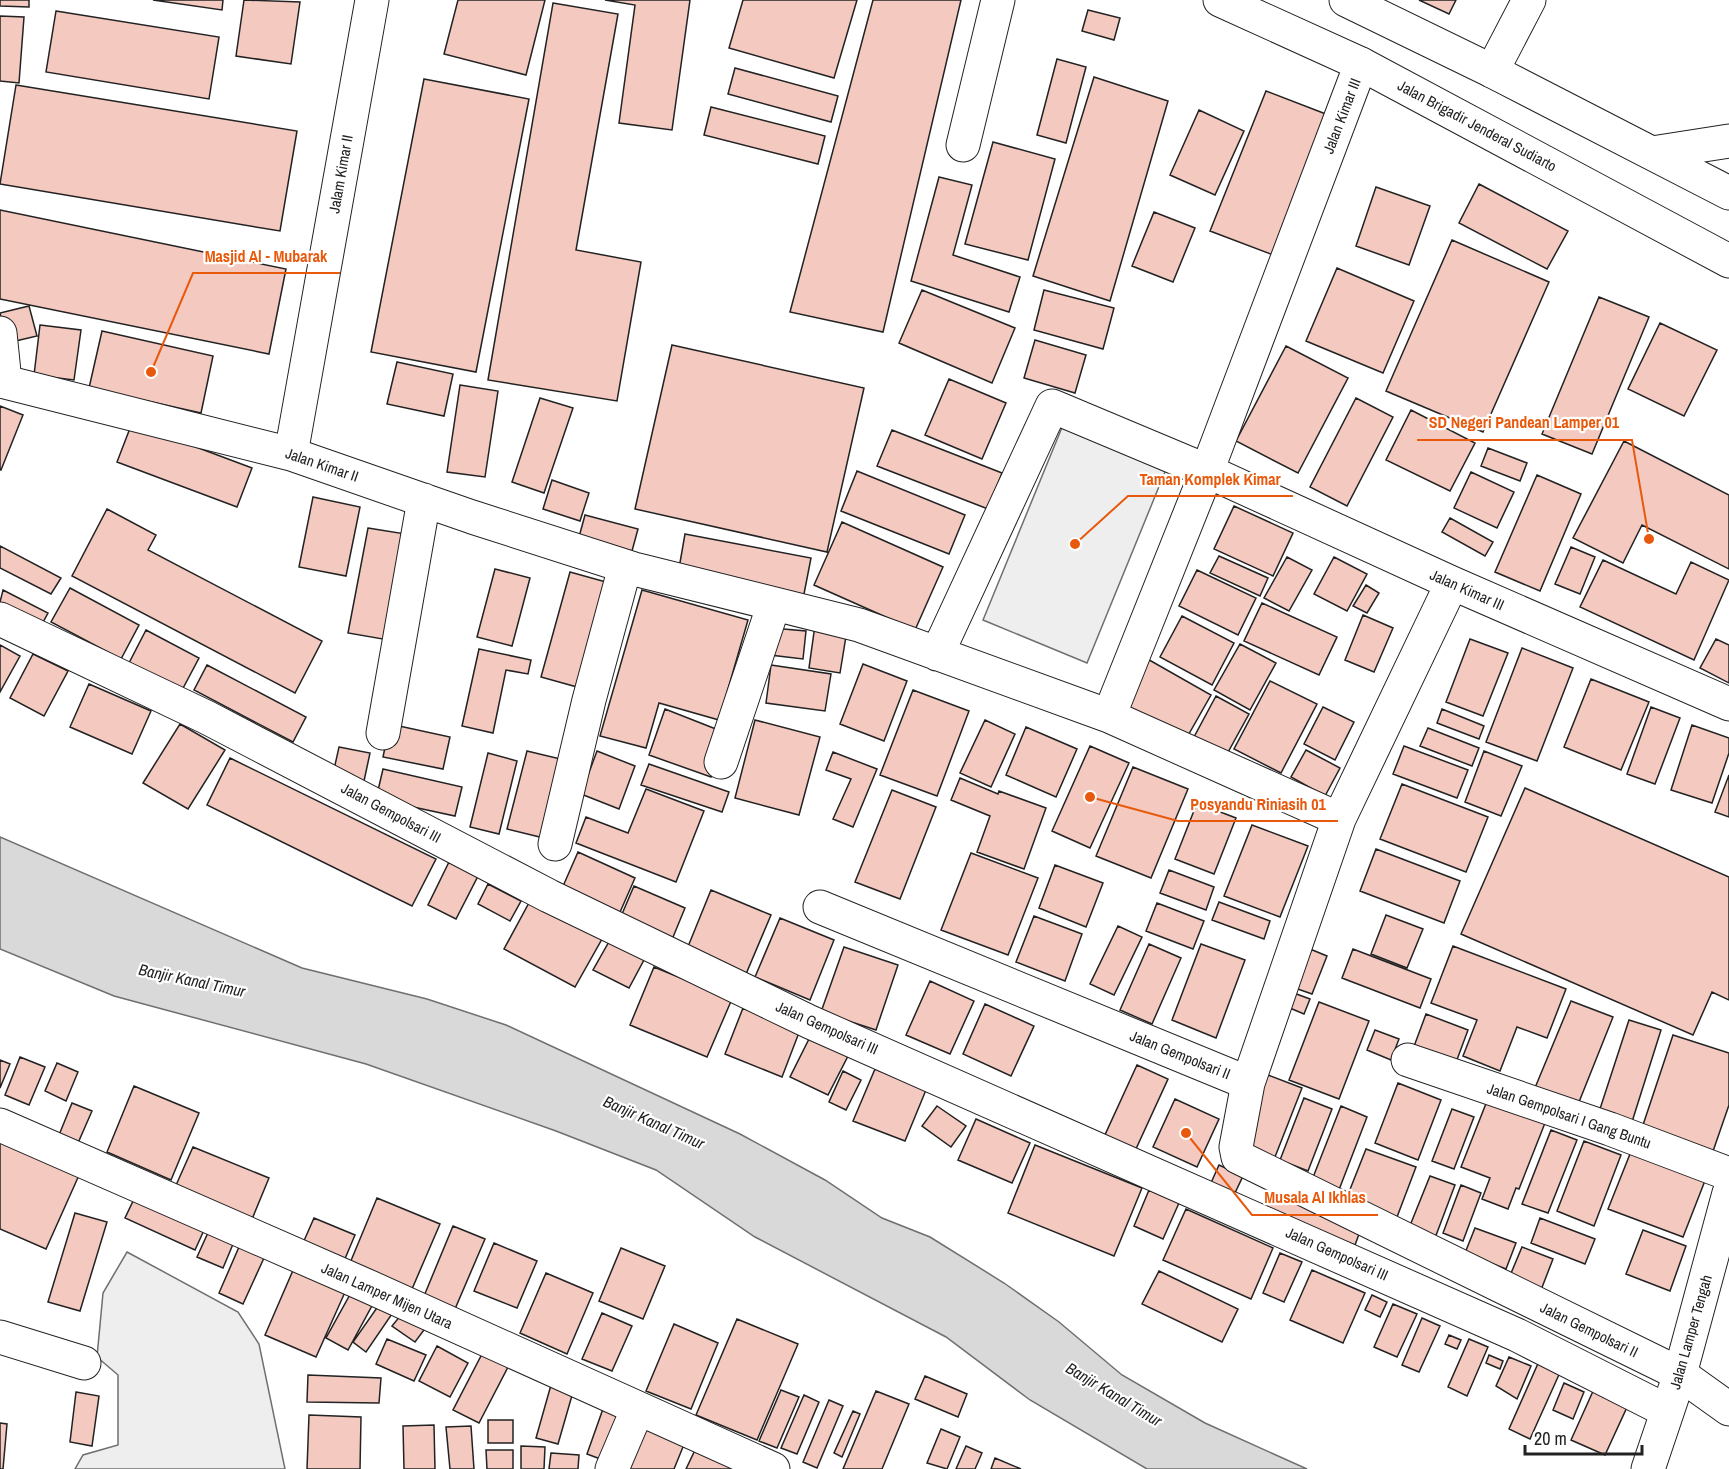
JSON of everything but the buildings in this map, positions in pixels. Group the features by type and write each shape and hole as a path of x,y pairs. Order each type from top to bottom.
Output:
{"street":[{"name":"Jalam Kimar II","path":"291,454 372,0"},
{"path":"963,145 998,0"},
{"name":"Jalan Brigadir Jenderal Sudiarto","path":"1220,0 1361,64 1729,261"},
{"path":"1346,0 1492,71 1729,193"},
{"path":"1492,71 1517,4"},
{"name":"Jalan Kimar III","path":"1109,716 1207,471 1361,64"},
{"path":"1653,153 1729,141"},
{"name":"Jalan Kimar II","path":"0,333 5,382 291,454 629,568 859,625 1109,716 1339,819"},
{"path":"937,654 1052,406 1207,471"},
{"name":"Jalan Kimar III","path":"1207,471 1452,584 1729,704"},
{"path":"383,733 424,500"},
{"path":"555,844 589,700 629,568"},
{"path":"1248,1083 1339,819 1452,584"},
{"path":"721,762 774,604"},
{"name":"Jalan Gempolsari III","path":"0,619 206,717 549,896 800,1017 1517,1335 1667,1411"},
{"name":"Jalan Gempolsari II","path":"820,907 1248,1083 1236,1147 1241,1160 1358,1214 1463,1269 1680,1374 1729,1409"},
{"name":"Jalan Gempolsari I Gang Buntu","path":"1408,1060 1610,1129 1729,1174"},
{"name":"Jalan Lamper Mijen Utara","path":"0,1125 773,1469"},
{"name":"Jalan Lamper Tengah","path":"1648,1467 1680,1374 1729,1192"},
{"path":"0,1337 84,1363"},
{"path":"612,1469 638,1408"}],"shaded area":[{"path":"1063,425 1167,467 1087,663 983,620"},
{"path":"127,1252 238,1312 259,1344 285,1469 75,1469 83,1455 118,1445 118,1375 97,1357 103,1293"}],"water":[{"name":"Banjir Kanal Timur","path":"0,837 302,968 427,999 506,1025 740,1134 825,1180 882,1218 930,1237 1004,1283 1059,1322 1122,1375 1205,1423 1307,1469 1147,1469 1030,1400 946,1337 755,1237 656,1170 556,1131 366,1064 114,996 0,949"}],"place":[{"name":"Masjid Al - Mubarak","path":"151,372"},
{"name":"SD Negeri Pandean Lamper 01","path":"1649,539"},
{"name":"Taman Komplek Kimar","path":"1075,544"},
{"name":"Posyandu Riniasih 01","path":"1090,797"},
{"name":"Musala Al Ikhlas","path":"1186,1133"}]}
